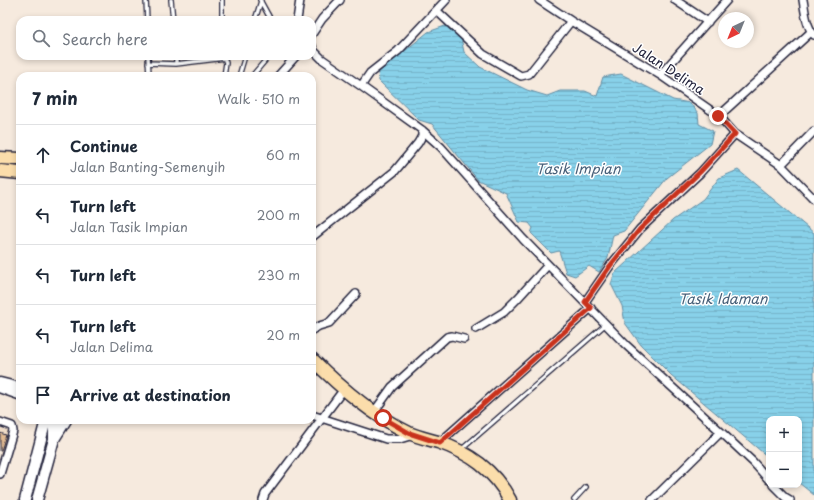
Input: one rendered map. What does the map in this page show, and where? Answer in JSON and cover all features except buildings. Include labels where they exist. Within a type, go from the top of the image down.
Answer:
[{"type":"main road","points":[[0,158],[16,159]]},
{"type":"main road","points":[[0,172],[16,173]]},
{"type":"main road","points":[[316,363],[344,389],[389,422],[414,435],[459,451],[477,461],[494,477],[510,500]]},
{"type":"main road","points":[[0,383],[16,387]]},
{"type":"main road","points":[[25,500],[44,424]]},
{"type":"main road","points":[[54,424],[54,439]]},
{"type":"main road","points":[[38,500],[54,439],[60,424]]},
{"type":"main road","points":[[54,439],[63,424]]},
{"type":"street","points":[[298,16],[300,0]]},
{"type":"street","points":[[316,28],[322,19],[340,0]]},
{"type":"street","points":[[361,86],[370,73],[398,51],[446,0]]},
{"type":"street","name":"Jalan Delima","points":[[539,0],[660,75],[718,116],[735,134],[781,165],[814,199]]},
{"type":"street","points":[[676,0],[708,22]]},
{"type":"street","points":[[660,75],[727,0]]},
{"type":"street","points":[[718,116],[812,33],[806,20],[803,0]]},
{"type":"street","points":[[437,11],[483,54],[521,76],[529,74],[571,21]]},
{"type":"street","points":[[316,53],[322,59],[422,130],[441,147],[523,239],[626,345],[753,462],[766,477]]},
{"type":"street","points":[[282,72],[292,60]]},
{"type":"street","points":[[316,234],[394,172],[418,143],[422,136],[422,130]]},
{"type":"street","points":[[781,165],[814,131]]},
{"type":"street","points":[[585,302],[610,266],[640,229],[700,172],[735,134]]},
{"type":"street","points":[[476,329],[504,312],[548,265]]},
{"type":"street","points":[[316,328],[329,323],[356,294]]},
{"type":"street","points":[[440,443],[591,308]]},
{"type":"street","points":[[374,412],[392,388],[447,337],[452,336],[464,339]]},
{"type":"street","points":[[263,500],[265,494],[344,389]]},
{"type":"street","points":[[0,390],[16,395]]},
{"type":"street","points":[[316,416],[386,439],[400,439],[414,435]]},
{"type":"street","points":[[0,422],[12,426],[13,431],[0,474]]},
{"type":"street","points":[[652,500],[721,432]]},
{"type":"street","points":[[776,488],[790,500]]},
{"type":"lane","points":[[146,0],[147,16]]},
{"type":"lane","points":[[171,0],[173,16]]},
{"type":"lane","points":[[222,0],[222,16]]},
{"type":"lane","points":[[256,16],[261,0]]},
{"type":"lane","points":[[261,0],[269,16]]},
{"type":"lane","points":[[149,72],[148,63],[176,64],[203,60]]},
{"type":"lane","points":[[225,60],[225,72]]},
{"type":"lane","points":[[240,72],[244,60]]},
{"type":"lane","points":[[255,72],[266,60]]},
{"type":"lane","points":[[459,451],[606,324]]},
{"type":"lane","points":[[574,500],[586,487]]},
{"type":"shaded area","points":[[0,428],[10,431],[0,466]]},
{"type":"water","name":"Tasik Impian","points":[[445,26],[461,38],[464,52],[480,67],[527,90],[547,96],[560,91],[585,91],[597,96],[603,77],[621,74],[673,100],[690,103],[698,113],[699,124],[713,131],[710,144],[667,178],[624,231],[613,235],[608,258],[599,272],[589,266],[575,276],[566,273],[559,251],[551,253],[531,233],[533,228],[529,223],[519,222],[506,193],[478,180],[432,124],[419,120],[379,81],[378,73],[428,32]]},
{"type":"water","name":"Tasik Idaman","points":[[738,170],[814,233],[814,495],[802,485],[802,416],[766,416],[766,455],[671,375],[641,345],[625,323],[622,306],[611,284],[615,273],[673,220],[703,199],[719,178]]},
{"type":"route","points":[[383,418],[409,433],[440,443],[591,308],[585,302],[610,266],[640,229],[700,172],[735,134],[718,116]]}]
